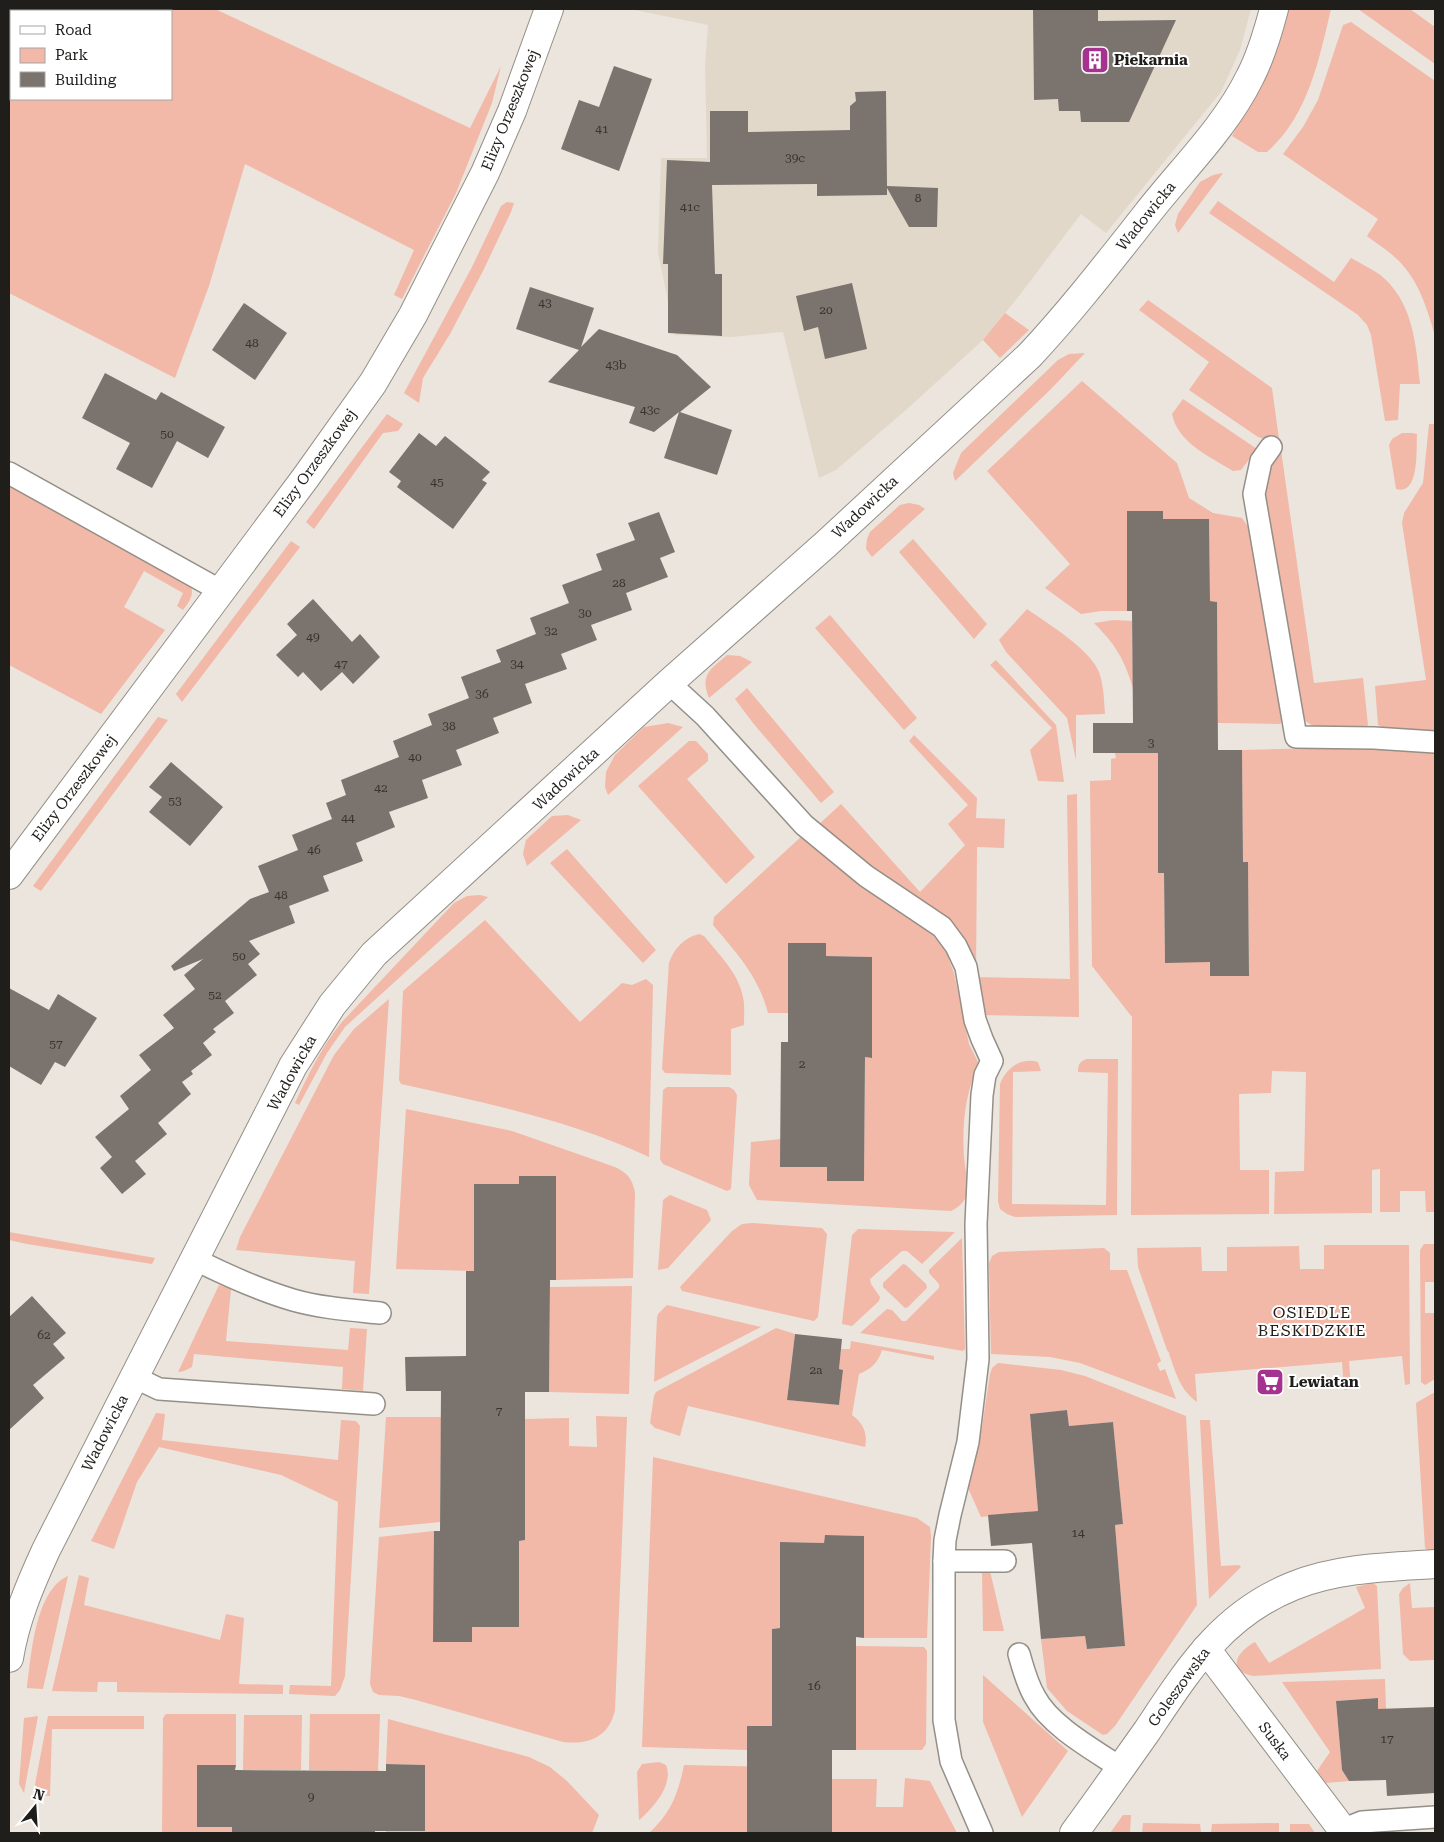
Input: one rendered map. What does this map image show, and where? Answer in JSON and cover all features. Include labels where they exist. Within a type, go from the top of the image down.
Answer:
[{"type":"street","name":"Elizy Orzeszkowej","points":[[9,875],[306,478],[373,383],[413,315],[485,173],[518,95],[549,9]]},
{"type":"street","name":"Wadowicka","points":[[9,1658],[20,1612],[30,1585],[293,1066],[332,1005],[374,954],[669,683],[826,544],[1030,354],[1054,329],[1210,138],[1236,102],[1251,76],[1265,41],[1274,9]]},
{"type":"street","name":"Goleszowska","points":[[1074,1833],[1189,1669],[1228,1626],[1249,1610],[1293,1586],[1347,1571],[1435,1564]]},
{"type":"street","name":"Suska","points":[[1206,1649],[1344,1831]]},
{"type":"lane","points":[[1270,447],[1261,461],[1254,494],[1296,737],[1374,738],[1435,742]]},
{"type":"lane","points":[[9,473],[221,591]]},
{"type":"lane","points":[[669,683],[705,716],[804,825],[866,876],[942,927],[956,946],[966,968],[976,1020],[992,1061],[985,1075],[982,1095],[977,1194],[978,1359],[968,1442],[950,1515],[944,1561],[944,1720],[951,1761],[982,1833]]},
{"type":"lane","points":[[194,1260],[258,1288],[294,1300],[333,1308],[380,1313]]},
{"type":"lane","points":[[134,1377],[160,1389],[374,1404]]},
{"type":"lane","points":[[944,1561],[1005,1561]]},
{"type":"lane","points":[[1018,1654],[1028,1684],[1036,1699],[1049,1715],[1066,1730],[1121,1768]]},
{"type":"lane","points":[[1344,1831],[1362,1822],[1435,1818]]},
{"type":"shaded area","points":[[630,9],[1251,9],[1240,50],[1221,92],[1106,233],[1081,214],[983,340],[836,470],[819,478],[783,332],[731,337],[675,335],[658,253],[661,158],[707,158],[705,66],[708,25]]},
{"type":"green space","points":[[9,9],[30,10],[10,10],[10,100],[172,100],[172,10],[34,9],[215,9],[470,128],[501,66],[492,103],[456,193],[402,299],[394,295],[414,250],[245,164],[209,286],[175,378],[9,293]]},
{"type":"green space","points":[[1286,9],[1331,9],[1322,48],[1310,86],[1293,122],[1267,152],[1258,152],[1232,136],[1248,107]]},
{"type":"green space","points":[[1358,9],[1410,9],[1435,27],[1435,64]]},
{"type":"green space","points":[[1351,22],[1435,81],[1435,336],[1425,305],[1412,277],[1394,257],[1367,236],[1378,219],[1283,154],[1303,127],[1318,100],[1343,25]]},
{"type":"green space","points":[[1223,173],[1178,233],[1175,225],[1178,214],[1200,182],[1213,175]]},
{"type":"green space","points":[[1218,201],[1334,282],[1351,258],[1379,274],[1390,285],[1406,310],[1411,324],[1420,384],[1400,384],[1398,420],[1385,421],[1371,335],[1367,325],[1358,315],[1209,213]]},
{"type":"green space","points":[[507,202],[514,203],[511,212],[450,334],[423,378],[419,403],[404,393],[472,267],[501,206]]},
{"type":"green space","points":[[1148,300],[1272,388],[1279,439],[1268,440],[1258,437],[1189,390],[1209,362],[1139,310]]},
{"type":"green space","points":[[1005,313],[1029,330],[1000,358],[983,340]]},
{"type":"green space","points":[[1085,353],[1051,389],[955,481],[953,473],[961,453],[1058,360],[1069,354]]},
{"type":"green space","points":[[1082,381],[1177,463],[1189,498],[1213,513],[1242,518],[1253,534],[1283,720],[1280,724],[1218,723],[1217,602],[1210,601],[1209,519],[1163,519],[1163,511],[1127,511],[1127,611],[1101,611],[1081,614],[1045,588],[1070,564],[987,471]]},
{"type":"green space","points":[[1183,399],[1257,449],[1241,470],[1233,471],[1214,460],[1196,448],[1181,433],[1175,424],[1172,414]]},
{"type":"green space","points":[[387,414],[403,424],[398,431],[383,433],[314,529],[306,522]]},
{"type":"green space","points":[[1429,424],[1435,424],[1435,732],[1385,728],[1378,725],[1375,686],[1426,680],[1402,523],[1404,513],[1423,483]]},
{"type":"green space","points":[[1402,433],[1417,434],[1415,470],[1409,485],[1404,489],[1396,489],[1389,445],[1392,439]]},
{"type":"green space","points":[[1281,450],[1314,683],[1363,678],[1368,725],[1365,727],[1321,728],[1306,721],[1300,715],[1266,500],[1268,474],[1272,463]]},
{"type":"green space","points":[[9,484],[191,586],[189,602],[183,610],[177,606],[183,593],[144,571],[124,607],[165,630],[101,714],[9,665]]},
{"type":"green space","points":[[909,503],[919,505],[925,509],[872,557],[866,549],[870,532],[900,505]]},
{"type":"green space","points":[[913,539],[987,624],[974,639],[899,552]]},
{"type":"green space","points":[[291,541],[300,547],[182,702],[176,694]]},
{"type":"green space","points":[[1027,609],[1077,645],[1094,663],[1101,677],[1105,714],[1076,715],[1076,760],[1067,718],[1006,652],[999,640]]},
{"type":"green space","points":[[830,615],[917,718],[904,730],[815,628]]},
{"type":"green space","points":[[1114,620],[1132,621],[1133,688],[1118,653],[1108,638],[1094,623]]},
{"type":"green space","points":[[727,655],[740,656],[752,662],[709,698],[706,690],[708,673]]},
{"type":"green space","points":[[996,660],[1056,725],[1064,782],[1038,781],[1030,750],[1052,728],[990,665]]},
{"type":"green space","points":[[747,688],[834,792],[821,803],[735,699]]},
{"type":"green space","points":[[158,717],[168,720],[41,891],[33,886]]},
{"type":"green space","points":[[668,723],[683,727],[608,795],[605,787],[606,772],[615,755],[644,727]]},
{"type":"green space","points":[[914,735],[977,798],[976,818],[1005,819],[1004,848],[977,847],[976,977],[1070,979],[1067,795],[1077,794],[1079,1017],[980,1015],[973,967],[876,876],[816,827],[841,804],[920,892],[965,845],[948,824],[968,805],[909,741]]},
{"type":"green space","points":[[689,741],[696,741],[708,754],[708,761],[687,779],[755,857],[726,884],[638,786]]},
{"type":"green space","points":[[1359,747],[1435,752],[1435,1212],[1426,1212],[1425,1191],[1400,1191],[1400,1212],[1380,1212],[1380,1169],[1372,1170],[1372,1213],[1274,1214],[1275,1172],[1304,1171],[1306,1072],[1272,1071],[1271,1093],[1239,1094],[1240,1170],[1269,1170],[1269,1214],[1131,1215],[1132,1017],[1092,966],[1090,781],[1111,780],[1111,759],[1116,758],[1115,753],[1158,753],[1158,873],[1164,873],[1165,962],[1210,962],[1211,976],[1249,976],[1248,863],[1243,862],[1242,750]]},
{"type":"green space","points":[[568,815],[581,820],[527,866],[523,854],[526,840],[552,816]]},
{"type":"green space","points":[[803,835],[925,927],[938,940],[947,954],[954,973],[969,1044],[979,1064],[970,1088],[965,1114],[963,1140],[968,1192],[961,1204],[951,1211],[757,1200],[749,1185],[751,1142],[781,1139],[827,1167],[827,1181],[864,1181],[865,1057],[871,1058],[872,957],[826,956],[826,943],[788,943],[788,1013],[768,1013],[764,999],[753,976],[713,925],[714,917]]},
{"type":"green space","points":[[567,849],[656,950],[643,963],[550,863]]},
{"type":"green space","points":[[480,895],[488,897],[345,1027],[327,1053],[299,1105],[295,1103],[321,1052],[341,1023],[454,903],[467,896]]},
{"type":"green space","points":[[485,920],[580,1022],[622,983],[632,985],[646,979],[653,985],[649,1157],[619,1144],[558,1123],[496,1106],[401,1084],[399,1080],[403,991]]},
{"type":"green space","points":[[699,934],[704,936],[727,964],[741,988],[744,1025],[731,1029],[731,1075],[665,1073],[662,1069],[669,963],[680,944]]},
{"type":"green space","points":[[389,999],[369,1294],[353,1293],[355,1261],[236,1250],[240,1237],[334,1055],[354,1029]]},
{"type":"green space","points":[[1087,1059],[1118,1059],[1117,1215],[1015,1217],[1007,1214],[1000,1209],[998,1201],[1000,1084],[1010,1069],[1026,1061],[1038,1062],[1041,1071],[1013,1072],[1012,1204],[1106,1205],[1108,1073],[1078,1072],[1080,1063]]},
{"type":"green space","points":[[667,1087],[729,1087],[734,1090],[737,1095],[731,1189],[727,1191],[663,1164],[660,1159],[663,1090]]},
{"type":"green space","points":[[406,1109],[512,1131],[623,1171],[631,1180],[635,1192],[633,1278],[556,1280],[556,1176],[519,1176],[519,1184],[474,1184],[474,1271],[396,1269]]},
{"type":"green space","points":[[670,1195],[707,1210],[711,1220],[668,1268],[658,1270],[663,1200]]},
{"type":"green space","points":[[742,1224],[822,1228],[827,1234],[818,1317],[814,1321],[682,1291],[680,1287],[732,1231]]},
{"type":"green space","points":[[858,1229],[955,1232],[922,1264],[907,1251],[902,1251],[870,1279],[871,1284],[880,1297],[879,1301],[852,1326],[842,1324],[852,1235]]},
{"type":"green space","points":[[9,1232],[155,1258],[152,1264],[27,1244],[9,1240]]},
{"type":"green space","points":[[962,1238],[965,1349],[963,1351],[860,1333],[887,1309],[892,1310],[902,1321],[906,1321],[939,1288],[939,1284],[929,1273],[929,1270]]},
{"type":"green space","points":[[1424,1244],[1435,1244],[1435,1282],[1425,1282],[1425,1313],[1435,1313],[1435,1379],[1425,1385],[1421,1382],[1420,1250]]},
{"type":"green space","points":[[1324,1245],[1409,1245],[1410,1384],[1405,1385],[1402,1356],[1349,1361],[1351,1389],[1344,1390],[1342,1362],[1195,1374],[1197,1402],[1191,1397],[1179,1381],[1167,1350],[1138,1267],[1137,1248],[1201,1247],[1202,1271],[1227,1271],[1227,1247],[1299,1246],[1300,1269],[1324,1269]]},
{"type":"green space","points":[[1104,1248],[1110,1253],[1110,1270],[1127,1270],[1161,1361],[1157,1364],[1160,1371],[1165,1369],[1176,1399],[1080,1363],[1050,1357],[991,1354],[989,1263],[992,1256],[999,1252]]},
{"type":"green space","points":[[903,1264],[926,1284],[927,1288],[905,1308],[883,1287],[883,1283]]},
{"type":"green space","points":[[219,1285],[231,1289],[226,1341],[348,1350],[350,1328],[367,1329],[363,1391],[342,1389],[343,1367],[194,1354],[192,1367],[178,1372]]},
{"type":"green space","points":[[632,1286],[629,1394],[549,1392],[550,1287]]},
{"type":"green space","points":[[667,1305],[761,1327],[654,1382],[657,1318],[658,1314]]},
{"type":"green space","points":[[776,1328],[795,1334],[787,1400],[839,1405],[843,1370],[839,1369],[841,1349],[850,1349],[851,1341],[934,1356],[934,1360],[882,1350],[873,1365],[859,1374],[852,1415],[864,1429],[866,1437],[865,1447],[688,1406],[680,1436],[655,1428],[650,1423],[656,1392]]},
{"type":"green space","points":[[998,1363],[1061,1370],[1085,1376],[1186,1416],[1197,1605],[1115,1726],[1107,1734],[1103,1735],[1067,1711],[1047,1688],[1041,1639],[1085,1636],[1087,1649],[1125,1646],[1115,1525],[1123,1524],[1113,1422],[1069,1426],[1067,1410],[1030,1414],[1038,1511],[981,1517],[968,1488],[982,1427],[990,1374],[992,1368]]},
{"type":"green space","points":[[1435,1392],[1435,1555],[1433,1555],[1425,1548],[1416,1403]]},
{"type":"green space","points":[[156,1413],[165,1414],[162,1440],[338,1460],[341,1420],[356,1421],[360,1426],[345,1676],[340,1690],[335,1696],[289,1694],[290,1685],[331,1686],[338,1502],[281,1475],[159,1447],[137,1482],[114,1549],[91,1541]]},
{"type":"green space","points":[[596,1416],[627,1417],[615,1710],[608,1727],[603,1733],[589,1740],[572,1743],[563,1742],[416,1700],[399,1696],[379,1695],[373,1692],[370,1684],[379,1537],[434,1531],[434,1642],[472,1642],[472,1627],[519,1627],[519,1541],[525,1540],[525,1419],[569,1418],[569,1446],[597,1447]]},
{"type":"green space","points":[[386,1417],[441,1417],[440,1522],[379,1528]]},
{"type":"green space","points":[[1200,1420],[1210,1420],[1221,1566],[1239,1565],[1241,1567],[1209,1599]]},
{"type":"green space","points":[[653,1457],[917,1518],[930,1527],[931,1536],[927,1638],[864,1638],[864,1536],[825,1535],[824,1543],[780,1542],[780,1628],[772,1629],[772,1726],[748,1726],[748,1750],[642,1747]]},
{"type":"green space","points":[[990,1571],[1004,1631],[983,1631],[982,1572]]},
{"type":"green space","points":[[79,1575],[89,1578],[84,1605],[220,1640],[226,1614],[244,1618],[239,1684],[283,1685],[283,1694],[117,1692],[117,1682],[98,1682],[97,1692],[52,1691]]},
{"type":"green space","points":[[68,1576],[43,1689],[27,1688],[33,1643],[42,1609],[48,1595],[57,1584]]},
{"type":"green space","points":[[1373,1583],[1377,1586],[1381,1669],[1253,1676],[1239,1669],[1237,1660],[1244,1650],[1255,1642],[1269,1663],[1365,1608],[1356,1587]]},
{"type":"green space","points":[[1410,1583],[1412,1608],[1435,1607],[1435,1660],[1410,1661],[1403,1654],[1399,1594]]},
{"type":"green space","points":[[856,1646],[924,1647],[927,1651],[926,1744],[922,1750],[856,1750]]},
{"type":"green space","points":[[983,1675],[1068,1751],[1022,1817],[983,1722]]},
{"type":"green space","points":[[1385,1679],[1386,1709],[1378,1709],[1377,1698],[1336,1701],[1342,1770],[1349,1781],[1326,1783],[1317,1771],[1330,1752],[1282,1682]]},
{"type":"green space","points":[[166,1714],[236,1714],[236,1765],[197,1765],[197,1826],[232,1827],[232,1833],[162,1833],[163,1718]]},
{"type":"green space","points":[[310,1714],[380,1714],[378,1771],[309,1770]]},
{"type":"green space","points":[[244,1715],[302,1715],[301,1770],[243,1770]]},
{"type":"green space","points":[[38,1716],[24,1793],[19,1784],[24,1718]]},
{"type":"green space","points":[[48,1716],[144,1716],[144,1729],[52,1729],[50,1796],[33,1795]]},
{"type":"green space","points":[[388,1719],[529,1757],[550,1767],[567,1781],[599,1815],[592,1833],[386,1833],[386,1831],[425,1831],[425,1765],[386,1764]]},
{"type":"green space","points":[[659,1762],[666,1765],[668,1773],[665,1788],[656,1803],[639,1820],[637,1772],[642,1764]]},
{"type":"green space","points":[[684,1765],[781,1767],[747,1777],[747,1833],[649,1833],[657,1826],[668,1810],[679,1785]]},
{"type":"green space","points":[[905,1778],[930,1781],[957,1833],[832,1833],[832,1779],[877,1779],[876,1807],[903,1807]]},
{"type":"green space","points":[[1123,1815],[1131,1815],[1130,1833],[1110,1833]]},
{"type":"green space","points":[[1143,1823],[1200,1824],[1201,1833],[1142,1833]]},
{"type":"green space","points":[[1279,1823],[1279,1833],[1211,1833],[1212,1824]]},
{"type":"green space","points":[[1290,1824],[1309,1824],[1315,1833],[1290,1833]]},
{"type":"building","name":"Piekarnia","points":[[1033,9],[1098,9],[1098,21],[1176,20],[1129,122],[1081,122],[1080,111],[1059,111],[1058,99],[1034,100]]},
{"type":"building","points":[[614,66],[652,79],[619,171],[561,149],[579,100],[599,107]]},
{"type":"building","points":[[886,91],[887,186],[938,188],[937,227],[909,227],[887,188],[887,195],[817,196],[817,184],[712,185],[715,274],[722,274],[722,336],[668,333],[668,264],[663,264],[667,160],[710,162],[710,111],[748,111],[748,132],[850,130],[850,106],[856,101],[855,92]]},
{"type":"building","points":[[852,283],[867,349],[825,359],[818,327],[804,331],[796,296]]},
{"type":"building","points":[[530,287],[594,308],[581,347],[599,329],[677,355],[711,387],[680,412],[732,430],[717,475],[664,458],[679,412],[654,432],[629,423],[635,407],[548,382],[579,350],[516,329]]},
{"type":"building","points":[[244,303],[287,333],[255,380],[212,350]]},
{"type":"building","points":[[105,373],[156,400],[161,392],[225,427],[208,458],[177,441],[152,488],[116,469],[130,443],[82,418]]},
{"type":"building","points":[[419,433],[436,446],[445,436],[490,472],[482,480],[487,483],[453,529],[397,487],[401,481],[389,472]]},
{"type":"building","points":[[1127,511],[1163,511],[1163,519],[1209,519],[1210,601],[1217,602],[1218,750],[1242,750],[1243,862],[1248,862],[1249,976],[1210,976],[1210,962],[1165,963],[1164,873],[1158,873],[1158,753],[1093,753],[1093,723],[1133,723],[1132,611],[1127,611]]},
{"type":"building","points":[[659,512],[675,552],[660,558],[668,577],[626,593],[632,610],[591,625],[597,640],[561,654],[567,669],[525,684],[532,703],[493,718],[499,733],[456,750],[462,765],[422,780],[428,798],[389,812],[395,827],[356,843],[363,861],[323,876],[329,891],[289,906],[295,923],[249,941],[260,954],[248,964],[257,975],[225,1001],[234,1013],[213,1029],[216,1032],[203,1043],[212,1055],[191,1071],[193,1074],[182,1082],[191,1094],[158,1123],[167,1134],[135,1161],[146,1174],[122,1194],[100,1168],[112,1157],[95,1137],[129,1109],[120,1096],[151,1070],[139,1055],[174,1028],[163,1015],[195,989],[184,975],[203,959],[174,971],[171,966],[250,899],[269,892],[258,866],[298,850],[292,835],[332,819],[326,803],[346,795],[341,780],[399,757],[393,741],[432,725],[428,714],[469,698],[461,677],[501,662],[496,650],[536,634],[530,618],[569,603],[562,585],[602,570],[596,554],[635,540],[628,523]]},
{"type":"building","points":[[313,599],[352,642],[360,634],[380,657],[353,684],[342,672],[321,691],[303,672],[298,677],[276,655],[297,635],[287,624]]},
{"type":"building","points":[[171,762],[223,807],[190,846],[149,812],[162,797],[149,787]]},
{"type":"building","points":[[788,943],[826,943],[826,956],[872,957],[872,1058],[865,1057],[864,1181],[827,1181],[827,1167],[780,1167],[781,1042],[788,1042]]},
{"type":"building","points":[[9,988],[49,1010],[58,994],[97,1018],[65,1067],[55,1062],[41,1085],[9,1066]]},
{"type":"building","points":[[519,1176],[556,1176],[556,1280],[550,1280],[549,1392],[525,1392],[525,1540],[519,1541],[519,1627],[472,1627],[472,1642],[433,1642],[434,1531],[440,1531],[441,1391],[406,1391],[405,1357],[466,1356],[466,1271],[474,1271],[474,1184],[519,1184]]},
{"type":"building","points":[[32,1296],[66,1333],[53,1344],[65,1358],[33,1385],[44,1398],[9,1430],[9,1317]]},
{"type":"building","points":[[795,1334],[842,1339],[839,1369],[843,1370],[839,1405],[787,1400]]},
{"type":"building","points":[[1067,1410],[1069,1426],[1113,1422],[1123,1524],[1115,1525],[1125,1646],[1087,1649],[1085,1636],[1041,1639],[1032,1543],[991,1546],[988,1515],[1038,1511],[1030,1414]]},
{"type":"building","points":[[825,1535],[864,1536],[864,1638],[856,1637],[856,1750],[832,1750],[832,1833],[747,1833],[747,1726],[772,1726],[772,1629],[780,1628],[780,1542],[824,1543]]},
{"type":"building","points":[[1378,1698],[1378,1709],[1435,1707],[1435,1793],[1387,1796],[1386,1780],[1349,1781],[1342,1770],[1336,1701]]},
{"type":"building","points":[[386,1764],[425,1765],[425,1831],[232,1833],[232,1827],[197,1827],[197,1765],[236,1765],[235,1770],[386,1771]]},
{"type":"place","name":"Piekarnia","points":[[1095,60]]},
{"type":"place","name":"Lewiatan","points":[[1270,1382]]},
{"type":"district","name":"OSIEDLE BESKIDZKIE","points":[[1312,1321]]}]
